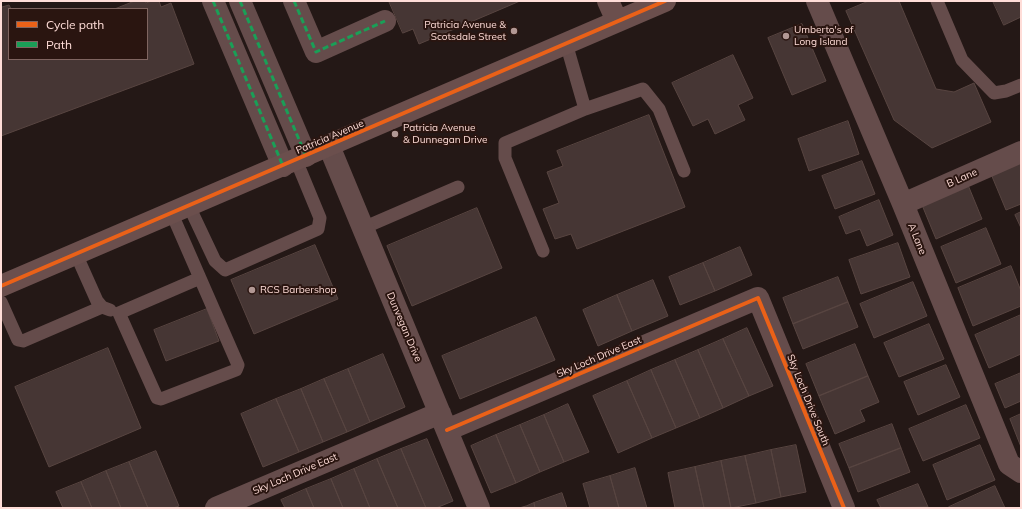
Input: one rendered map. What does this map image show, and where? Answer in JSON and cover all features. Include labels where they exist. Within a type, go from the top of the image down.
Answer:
[{"type":"street","points":[[213,1],[295,161]]},
{"type":"street","points":[[240,1],[295,161]]},
{"type":"street","points":[[294,1],[316,52],[385,21]]},
{"type":"street","points":[[608,1],[617,22]]},
{"type":"street","name":"A Lane","points":[[817,1],[903,204],[1009,464],[1021,472]]},
{"type":"street","name":"Patricia Avenue","points":[[1,286],[617,22],[651,4]]},
{"type":"street","name":"Dunvegan Drive","points":[[329,146],[479,508]]},
{"type":"street","name":"B Lane","points":[[903,204],[1021,152]]},
{"type":"street","name":"Sky Loch Drive East","points":[[216,508],[758,298]]},
{"type":"street","name":"Sky Loch Drive South","points":[[758,298],[843,508]]},
{"type":"lane","points":[[937,1],[962,60],[994,93],[1006,91],[1021,85]]},
{"type":"lane","points":[[566,43],[585,109]]},
{"type":"lane","points":[[543,251],[505,158],[506,143],[585,109],[643,89],[659,109],[684,171]]},
{"type":"lane","points":[[181,210],[215,261],[225,270],[318,228],[320,218],[295,161]]},
{"type":"lane","points":[[363,228],[458,187]]},
{"type":"lane","points":[[119,313],[157,398],[161,399],[236,370],[238,365],[200,278],[181,210]]},
{"type":"lane","points":[[76,254],[94,295],[102,307],[119,313],[200,278]]},
{"type":"lane","points":[[1,302],[18,340],[23,341],[102,307]]},
{"type":"building","points":[[135,1],[145,1],[146,3],[159,1],[161,7],[171,3],[194,64],[1,136],[1,5],[2,7],[9,5],[10,8],[8,8],[8,60],[148,60],[148,8],[118,8]]},
{"type":"building","points":[[389,1],[520,1],[419,44],[413,29],[403,33]]},
{"type":"building","points":[[869,1],[899,1],[936,89],[954,92],[974,83],[991,122],[932,148],[894,120],[846,11]]},
{"type":"building","points":[[993,1],[1021,1],[1021,17],[1004,25]]},
{"type":"building","points":[[802,24],[826,81],[792,95],[768,38]]},
{"type":"building","points":[[733,55],[753,98],[738,105],[745,120],[715,134],[708,119],[693,126],[672,83]]},
{"type":"building","points":[[649,115],[685,207],[577,249],[571,234],[555,239],[543,209],[559,203],[547,172],[563,166],[557,151]]},
{"type":"building","points":[[848,121],[859,154],[809,171],[798,139]]},
{"type":"building","points":[[862,161],[875,194],[835,209],[822,176]]},
{"type":"building","points":[[1021,161],[1021,204],[1006,210],[991,174]]},
{"type":"building","points":[[968,185],[982,219],[936,239],[922,205]]},
{"type":"building","points":[[879,200],[893,235],[867,246],[860,229],[846,234],[839,217]]},
{"type":"building","points":[[477,208],[502,268],[412,306],[387,246]]},
{"type":"building","points":[[1021,212],[1021,228],[1015,215]]},
{"type":"building","points":[[986,228],[1001,264],[956,283],[941,247]]},
{"type":"building","points":[[898,243],[910,277],[861,294],[849,260]]},
{"type":"building","points":[[315,245],[338,299],[254,334],[231,280]]},
{"type":"building","points":[[740,247],[752,275],[715,291],[703,263]]},
{"type":"building","points":[[703,263],[715,291],[680,305],[669,277]]},
{"type":"building","points":[[1011,266],[1021,291],[1021,306],[973,326],[958,288]]},
{"type":"building","points":[[838,277],[848,302],[793,324],[783,298]]},
{"type":"building","points":[[653,280],[668,316],[632,331],[617,295]]},
{"type":"building","points":[[913,282],[927,316],[874,338],[860,304]]},
{"type":"building","points":[[617,295],[632,331],[598,346],[583,310]]},
{"type":"building","points":[[848,302],[858,327],[803,349],[793,324]]},
{"type":"building","points":[[207,309],[219,341],[166,361],[154,330]]},
{"type":"building","points":[[1021,315],[1021,354],[989,368],[975,335]]},
{"type":"building","points":[[536,317],[555,360],[460,399],[442,356]]},
{"type":"building","points":[[929,324],[944,359],[899,377],[884,343]]},
{"type":"building","points":[[747,328],[773,386],[749,396],[723,339]]},
{"type":"building","points":[[723,339],[749,396],[723,408],[698,350]]},
{"type":"building","points":[[855,344],[868,376],[819,396],[806,364]]},
{"type":"building","points":[[108,348],[141,428],[49,467],[15,387]]},
{"type":"building","points":[[698,350],[723,408],[700,418],[675,360]]},
{"type":"building","points":[[383,354],[405,407],[370,422],[348,369]]},
{"type":"building","points":[[675,360],[700,418],[676,428],[651,370]]},
{"type":"building","points":[[946,365],[960,397],[918,415],[904,382]]},
{"type":"building","points":[[348,369],[370,422],[347,432],[324,379]]},
{"type":"building","points":[[651,370],[676,428],[652,438],[627,381]]},
{"type":"building","points":[[1021,373],[1021,401],[1005,408],[995,384]]},
{"type":"building","points":[[868,376],[879,402],[860,410],[865,421],[835,434],[819,396]]},
{"type":"building","points":[[324,379],[347,432],[323,442],[301,389]]},
{"type":"building","points":[[627,381],[652,438],[618,453],[593,396]]},
{"type":"building","points":[[301,389],[323,442],[299,452],[276,399]]},
{"type":"building","points":[[276,399],[299,452],[263,467],[241,414]]},
{"type":"building","points":[[568,404],[589,452],[564,462],[544,415]]},
{"type":"building","points":[[966,405],[980,438],[923,461],[909,429]]},
{"type":"building","points":[[1021,414],[1021,447],[1010,419]]},
{"type":"building","points":[[544,415],[564,462],[540,472],[520,425]]},
{"type":"building","points":[[892,424],[901,448],[849,468],[839,444]]},
{"type":"building","points":[[520,425],[540,472],[516,483],[496,435]]},
{"type":"building","points":[[496,435],[516,483],[491,493],[471,446]]},
{"type":"building","points":[[427,439],[453,501],[436,508],[426,508],[401,449]]},
{"type":"building","points":[[796,445],[806,492],[781,497],[771,450]]},
{"type":"building","points":[[980,445],[995,480],[947,500],[933,465]]},
{"type":"building","points":[[901,448],[910,472],[858,492],[849,468]]},
{"type":"building","points":[[401,449],[426,508],[398,508],[377,459]]},
{"type":"building","points":[[771,450],[781,497],[756,503],[745,456]]},
{"type":"building","points":[[156,451],[179,506],[173,508],[148,508],[129,462]]},
{"type":"building","points":[[745,456],[756,503],[731,508],[721,461]]},
{"type":"building","points":[[377,459],[398,508],[370,508],[354,469]]},
{"type":"building","points":[[721,461],[731,508],[704,508],[695,467]]},
{"type":"building","points":[[129,462],[148,508],[121,508],[106,471]]},
{"type":"building","points":[[695,467],[704,508],[675,508],[668,473]]},
{"type":"building","points":[[635,468],[647,508],[619,508],[610,476]]},
{"type":"building","points":[[354,469],[370,508],[343,508],[331,479]]},
{"type":"building","points":[[106,471],[121,508],[92,508],[81,482]]},
{"type":"building","points":[[610,476],[619,508],[590,508],[583,484]]},
{"type":"building","points":[[331,479],[343,508],[314,508],[306,489]]},
{"type":"building","points":[[81,482],[92,508],[63,508],[56,492]]},
{"type":"building","points":[[918,484],[928,507],[881,508],[877,500]]},
{"type":"building","points":[[995,486],[1005,508],[949,507]]},
{"type":"building","points":[[306,489],[314,508],[285,508],[281,500]]},
{"type":"building","points":[[562,493],[567,508],[535,508],[534,503]]},
{"type":"building","points":[[534,503],[535,508],[519,508],[526,506]]},
{"type":"marked path","points":[[213,1],[283,166]]},
{"type":"marked path","points":[[240,1],[306,156]]},
{"type":"marked path","points":[[294,1],[316,52],[385,21]]},
{"type":"cycle path","points":[[1,286],[665,1]]},
{"type":"cycle path","points":[[447,430],[758,298],[844,508]]},
{"type":"place","name":"Patricia Avenue & Scotsdale Street","points":[[514,31]]},
{"type":"place","name":"Umberto's of Long Island","points":[[786,36]]},
{"type":"place","name":"Patricia Avenue & Dunnegan Drive","points":[[395,134]]},
{"type":"place","name":"RCS Barbershop","points":[[252,290]]}]
